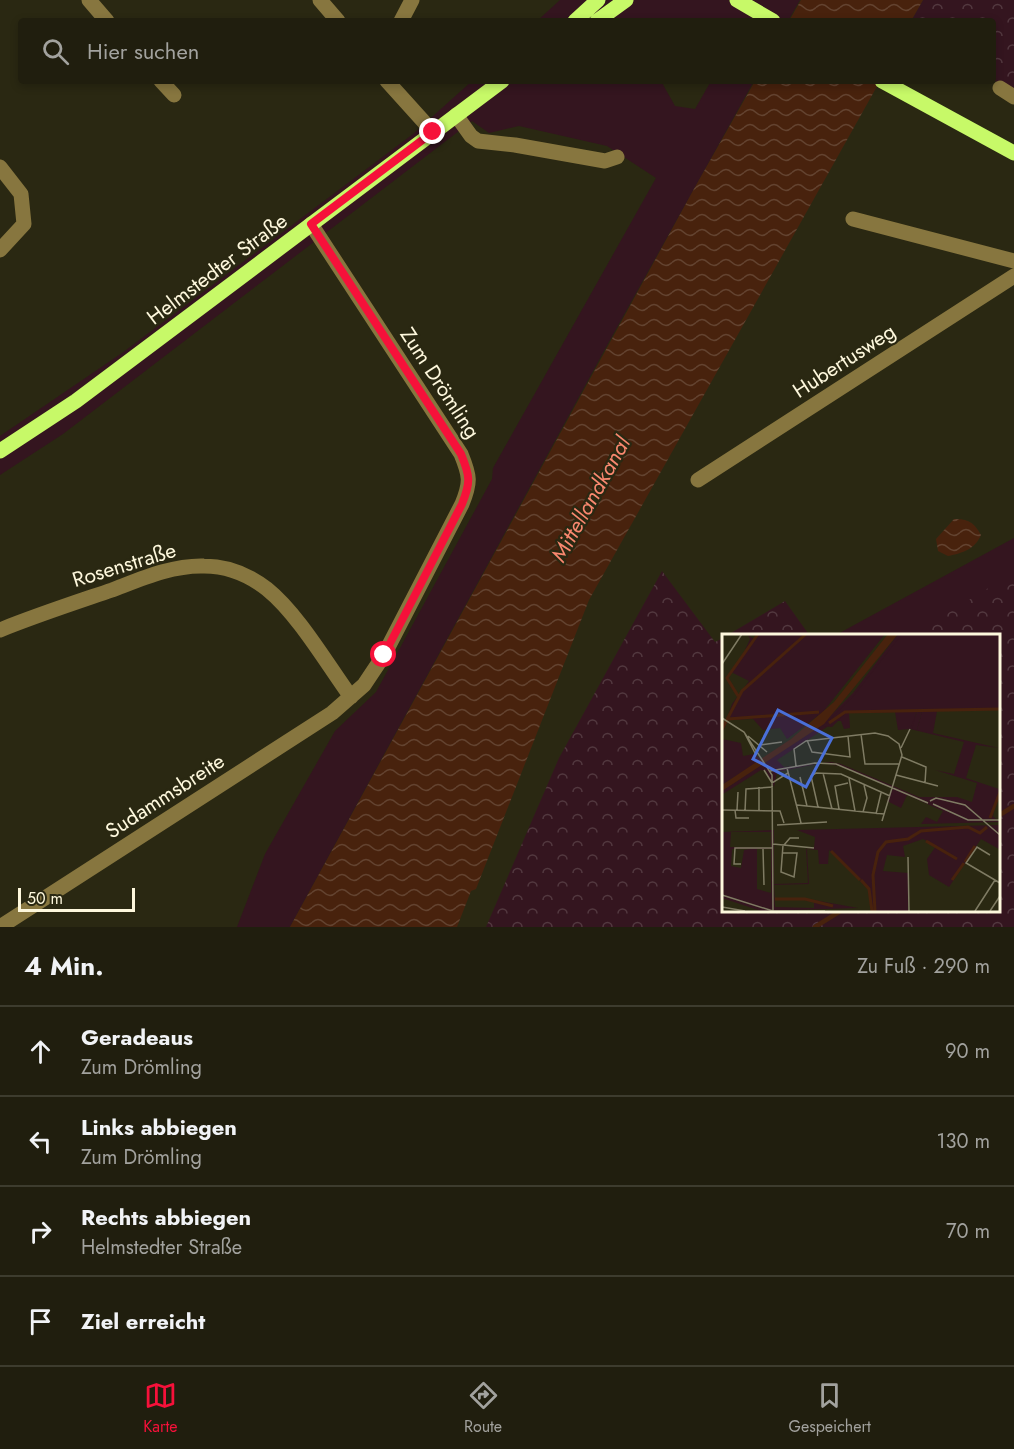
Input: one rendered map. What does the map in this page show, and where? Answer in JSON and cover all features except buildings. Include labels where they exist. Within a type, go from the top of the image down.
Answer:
[{"type":"main road","points":[[578,18],[597,0]]},
{"type":"main road","points":[[601,18],[626,0]]},
{"type":"main road","points":[[737,0],[767,18]]},
{"type":"main road","name":"Helmstedter Straße","points":[[0,451],[76,401],[498,84]]},
{"type":"main road","points":[[888,84],[1014,153]]},
{"type":"street","points":[[89,0],[105,18]]},
{"type":"street","points":[[320,0],[335,18]]},
{"type":"street","points":[[403,18],[412,0]]},
{"type":"street","points":[[164,84],[174,95]]},
{"type":"street","points":[[390,84],[433,132]]},
{"type":"street","points":[[1000,88],[1014,97]]},
{"type":"street","points":[[456,115],[471,136],[478,141],[515,145],[605,161],[617,157]]},
{"type":"street","points":[[0,167],[21,194],[24,224],[0,250]]},
{"type":"street","points":[[853,219],[1014,261]]},
{"type":"street","name":"Zum Drömling","points":[[311,224],[461,454],[470,476],[469,488],[462,504],[384,655],[364,685],[351,697]]},
{"type":"street","name":"Hubertusweg","points":[[698,480],[1014,276]]},
{"type":"street","name":"Rosenstraße","points":[[0,630],[30,617],[160,573],[183,567],[219,567],[248,577],[266,588],[284,604],[351,697]]},
{"type":"street","name":"Sudammsbreite","points":[[0,927],[296,737],[351,697]]},
{"type":"green space","points":[[560,0],[800,0],[790,18],[540,18]]},
{"type":"green space","points":[[923,0],[1014,0],[1014,91],[996,82],[996,18],[913,18]]},
{"type":"green space","points":[[469,84],[663,84],[675,106],[695,109],[709,84],[752,84],[290,927],[237,927],[265,854],[335,731],[376,692],[492,479],[493,468],[656,178],[607,146],[519,126],[489,133],[472,121],[63,434],[0,475],[0,436],[122,353],[413,134]]},
{"type":"green space","points":[[1014,538],[1014,777],[999,634],[838,634]]},
{"type":"green space","points":[[662,571],[715,642],[722,638],[722,912],[999,912],[999,634],[914,634],[1014,572],[1014,927],[486,927],[559,758]]},
{"type":"green space","points":[[785,601],[809,634],[729,634]]},
{"type":"water","points":[[801,0],[923,0],[913,18],[791,18]]},
{"type":"water","name":"Mittellandkanal","points":[[753,84],[878,84],[589,600],[476,889],[471,891],[457,927],[290,927]]},
{"type":"water","points":[[954,519],[970,522],[981,535],[968,550],[948,556],[938,551],[936,539]]},
{"type":"waterway","points":[[999,815],[1014,806]]},
{"type":"waterway","points":[[815,927],[839,912]]},
{"type":"route","points":[[384,655],[462,504],[469,488],[470,476],[461,454],[311,224],[433,132]]}]
